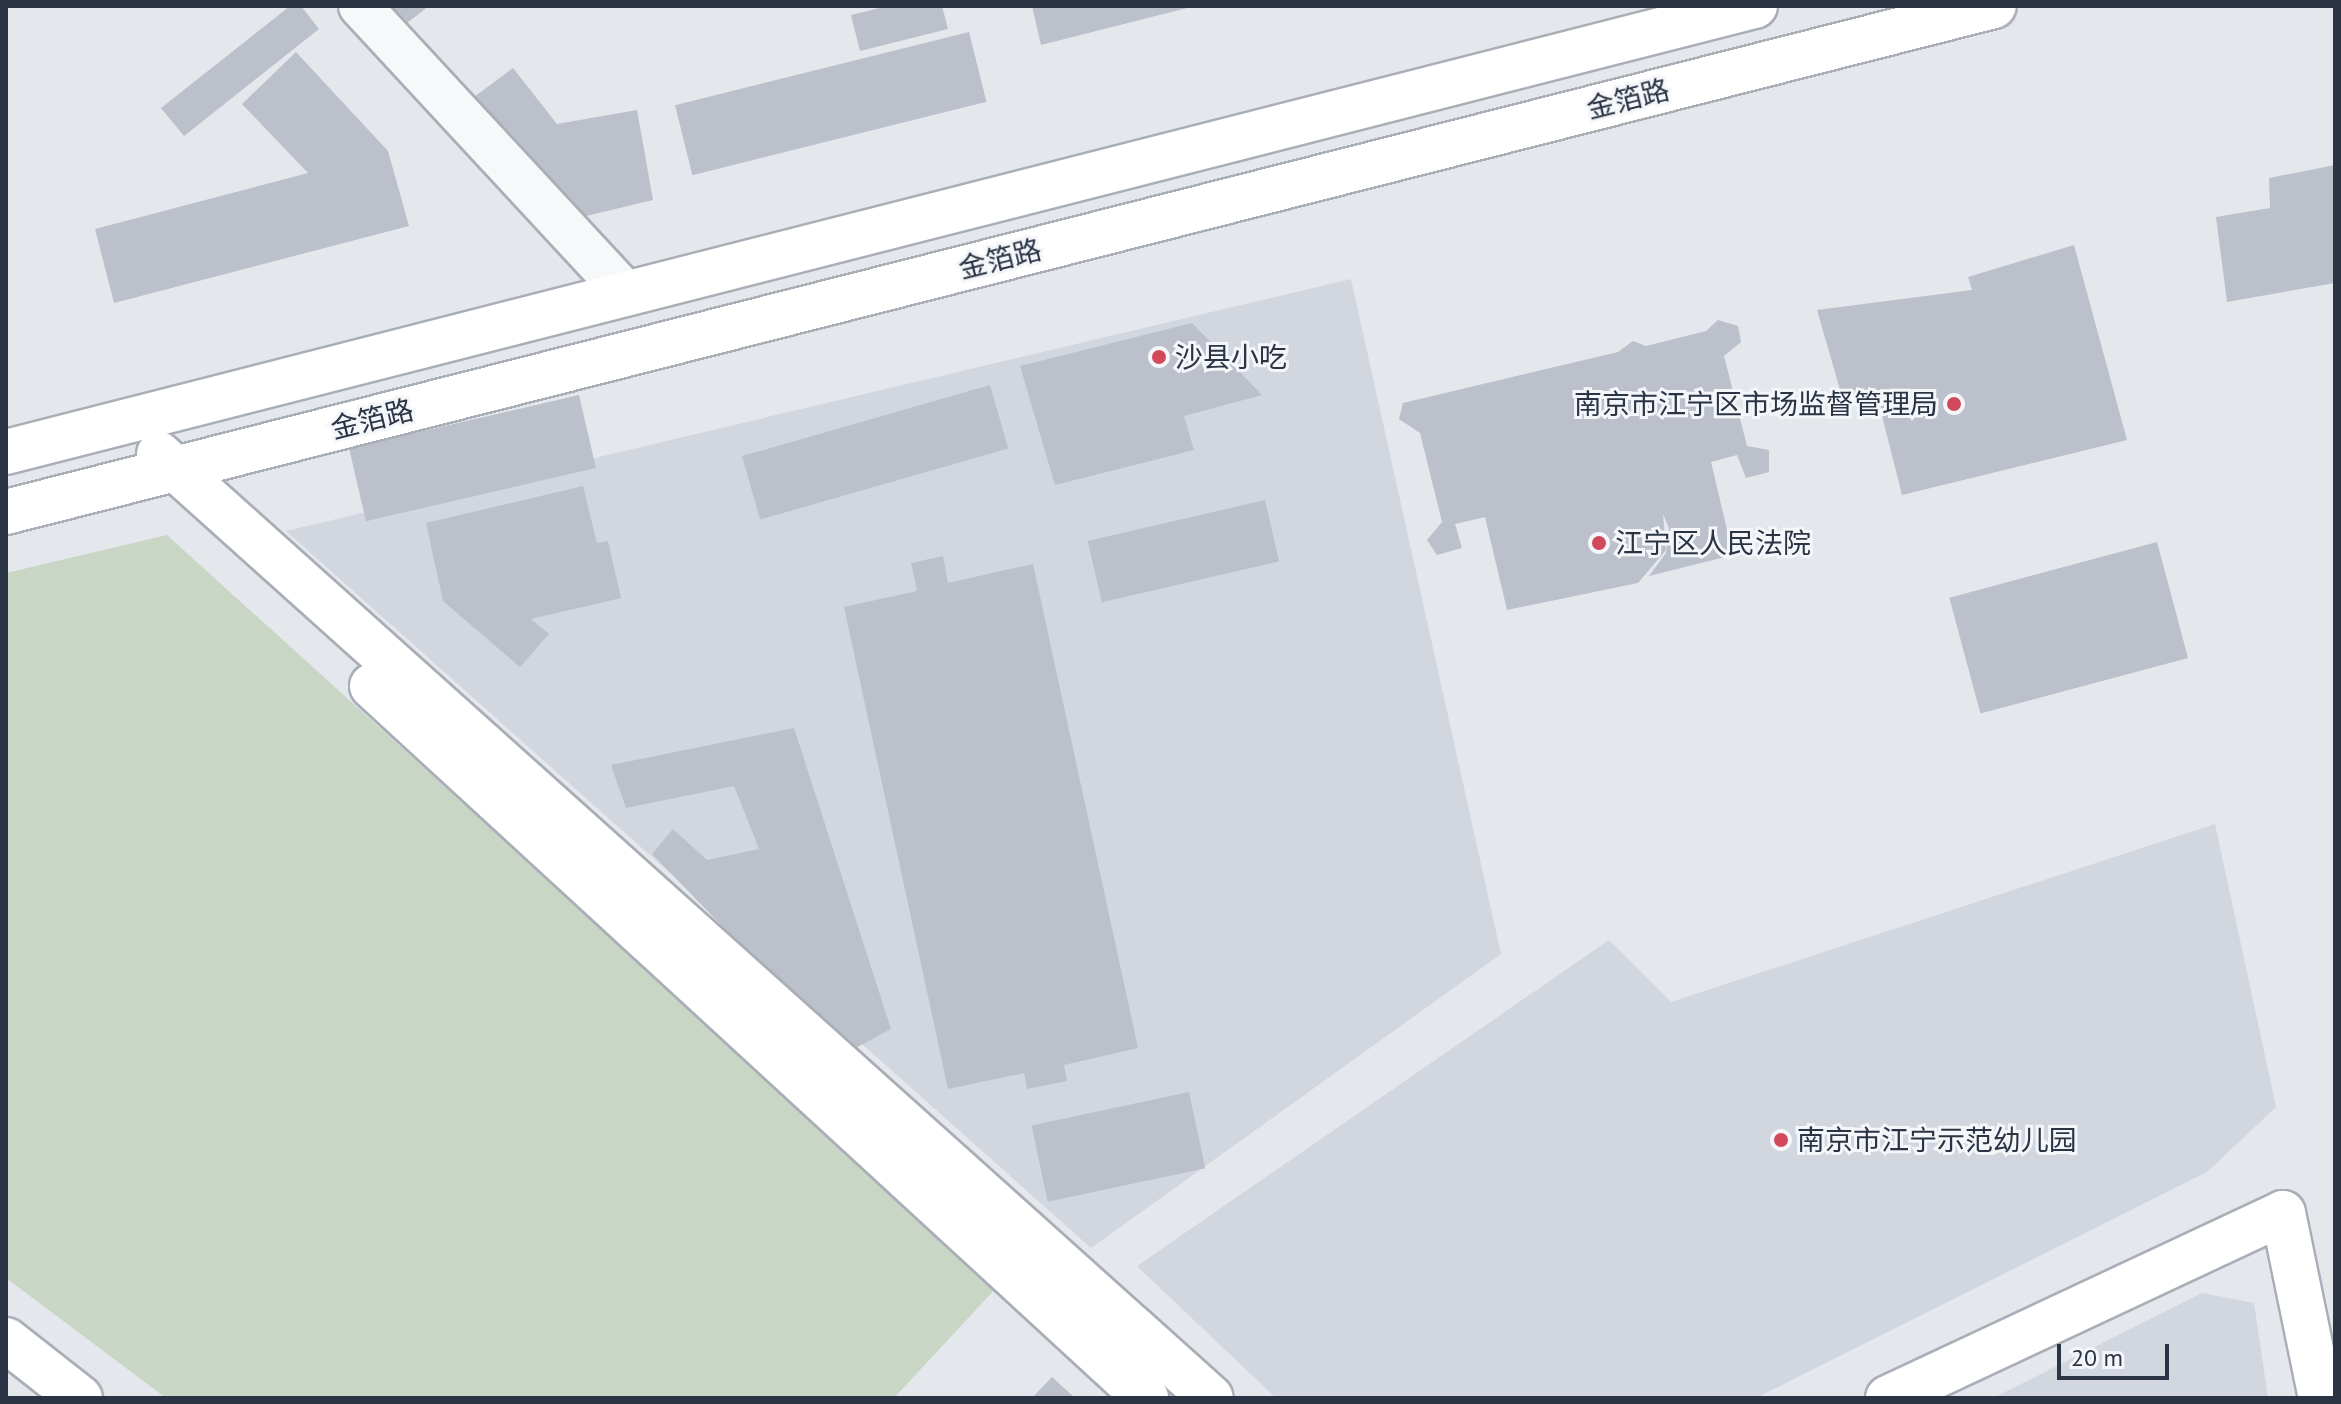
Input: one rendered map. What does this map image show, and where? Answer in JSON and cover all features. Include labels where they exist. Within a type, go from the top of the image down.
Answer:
[{"type":"main road","name":"金箔路","points":[[6,452],[1755,6]]},
{"type":"main road","name":"金箔路","points":[[6,512],[1994,6]]},
{"type":"main road","points":[[108,426],[1211,1398]]},
{"type":"main road","points":[[160,473],[1146,1398]]},
{"type":"main road","points":[[1888,1398],[2283,1213],[2321,1398]]},
{"type":"main road","points":[[6,1340],[80,1398]]},
{"type":"street","points":[[360,6],[627,294]]},
{"type":"shaded area","points":[[1351,279],[1501,954],[1091,1248],[286,531]]},
{"type":"shaded area","name":"南京市江宁示范幼儿园","points":[[2215,824],[2276,1107],[2207,1172],[1756,1398],[1276,1398],[1137,1266],[1609,940],[1671,1002]]},
{"type":"shaded area","points":[[2202,1293],[2254,1303],[2268,1398],[1993,1398]]},
{"type":"green space","points":[[167,535],[997,1287],[894,1398],[166,1398],[6,1278],[6,573]]},
{"type":"building","points":[[290,6],[301,6],[319,29],[184,136],[161,108]]},
{"type":"building","points":[[366,6],[429,6],[390,36]]},
{"type":"building","points":[[888,6],[942,6],[948,29],[860,51],[851,15]]},
{"type":"building","points":[[1032,6],[1191,6],[1191,7],[1041,45]]},
{"type":"building","points":[[969,32],[986,102],[692,175],[675,105]]},
{"type":"building","points":[[296,52],[388,151],[409,226],[114,303],[95,229],[308,173],[242,104]]},
{"type":"building","points":[[513,68],[557,124],[637,110],[653,200],[582,217],[462,106]]},
{"type":"building","points":[[2335,165],[2335,283],[2227,302],[2216,217],[2270,208],[2269,178]]},
{"type":"building","points":[[2074,245],[2127,440],[1902,495],[1876,392],[1843,400],[1817,310],[1972,290],[1968,277]]},
{"type":"building","points":[[1718,320],[1738,326],[1741,342],[1724,356],[1747,446],[1769,450],[1769,472],[1746,478],[1737,455],[1711,462],[1733,555],[1649,576],[1666,553],[1669,528],[1663,514],[1666,550],[1638,583],[1507,610],[1485,517],[1455,524],[1462,548],[1437,555],[1427,540],[1442,522],[1420,433],[1399,419],[1403,403],[1618,352],[1633,341],[1646,346],[1706,331]]},
{"type":"building","points":[[1192,323],[1262,395],[1184,416],[1194,450],[1055,485],[1020,366]]},
{"type":"building","points":[[990,385],[1008,448],[760,520],[742,456]]},
{"type":"building","points":[[579,395],[596,468],[366,521],[349,448]]},
{"type":"building","points":[[583,486],[597,543],[608,541],[621,598],[531,619],[549,634],[520,667],[443,601],[426,523]]},
{"type":"building","points":[[1265,500],[1279,561],[1102,602],[1088,541]]},
{"type":"building","points":[[2157,542],[2188,658],[1980,714],[1949,598]]},
{"type":"building","points":[[943,556],[948,583],[1033,564],[1138,1048],[1064,1065],[1067,1081],[1027,1089],[1024,1073],[948,1089],[844,607],[917,591],[911,563]]},
{"type":"building","points":[[794,728],[891,1029],[846,1053],[652,854],[673,829],[707,860],[759,849],[734,786],[626,808],[611,765]]},
{"type":"building","points":[[1189,1092],[1205,1168],[1048,1202],[1032,1125]]},
{"type":"building","points":[[1052,1377],[1075,1398],[1032,1398]]},
{"type":"place","name":"沙县小吃","points":[[1159,357]]},
{"type":"place","name":"南京市江宁区市场监督管理局","points":[[1954,404]]},
{"type":"place","name":"江宁区人民法院","points":[[1599,543]]},
{"type":"place","name":"南京市江宁示范幼儿园","points":[[1781,1140]]}]
